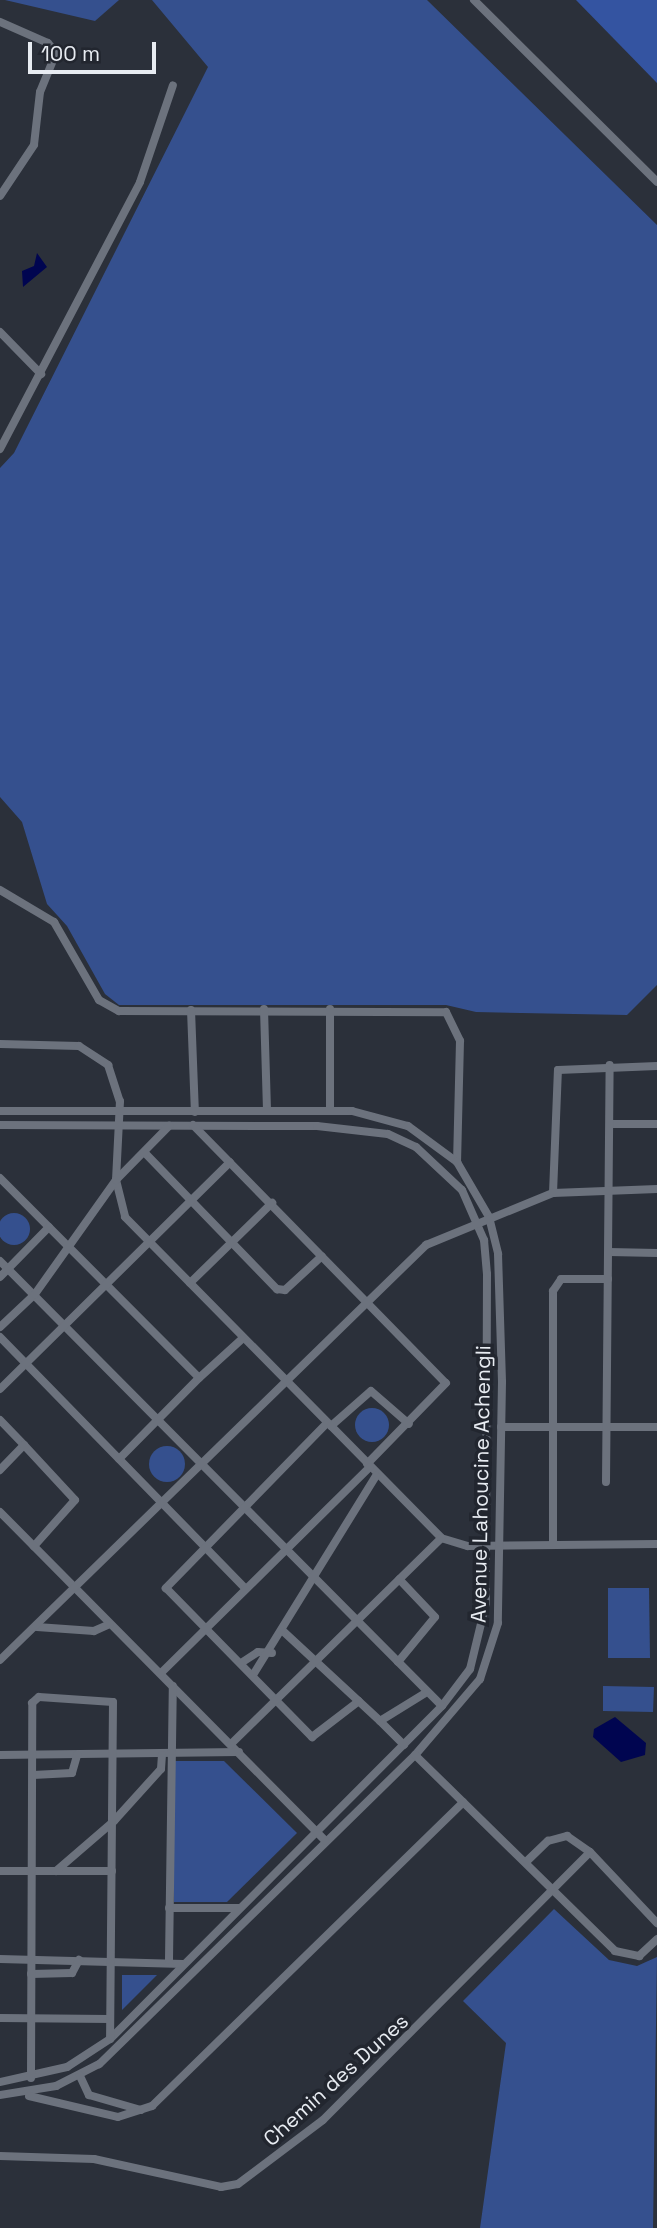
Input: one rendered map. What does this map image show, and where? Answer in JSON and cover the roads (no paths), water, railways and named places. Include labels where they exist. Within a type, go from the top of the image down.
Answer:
[{"type":"street","points":[[474,0],[657,182]]},
{"type":"street","points":[[0,22],[48,43],[56,53],[40,92],[34,145],[0,195]]},
{"type":"street","points":[[0,449],[140,182],[173,85]]},
{"type":"street","points":[[0,332],[41,374]]},
{"type":"street","points":[[0,890],[54,922],[99,1000],[110,1007],[442,1011],[452,1017],[461,1066],[457,1162]]},
{"type":"street","points":[[264,1009],[267,1111]]},
{"type":"street","points":[[330,1009],[330,1110]]},
{"type":"street","points":[[191,1010],[195,1111]]},
{"type":"street","points":[[0,1044],[61,1043],[93,1051],[116,1077],[119,1112],[116,1180],[125,1217],[148,1245],[190,1283],[376,1476],[441,1538],[486,1544],[657,1544]]},
{"type":"street","points":[[553,1193],[556,1073],[610,1065],[657,1066]]},
{"type":"street","points":[[606,1482],[610,1065]]},
{"type":"street","name":"Avenue Lahoucine Achengli","points":[[0,1111],[330,1110],[408,1126],[457,1162],[489,1217],[498,1254],[501,1427],[500,1544],[490,1660],[415,1755],[325,1840],[200,1969],[80,2076],[19,2095],[0,2095]]},
{"type":"street","points":[[610,1124],[657,1124]]},
{"type":"street","name":"Avenue Lahoucine Achengli","points":[[0,1125],[356,1127],[388,1134],[450,1175],[478,1222],[487,1274],[486,1544],[478,1652],[442,1706],[110,2039],[67,2067],[31,2078],[0,2082]]},
{"type":"street","points":[[161,1674],[204,1628],[288,1549],[446,1382],[193,1125]]},
{"type":"street","points":[[0,1327],[35,1294],[71,1248],[116,1180],[169,1126]]},
{"type":"street","points":[[145,1153],[281,1291],[322,1256]]},
{"type":"street","points":[[0,1389],[230,1162]]},
{"type":"street","points":[[0,1178],[200,1378]]},
{"type":"street","points":[[0,1194],[8,1186]]},
{"type":"street","points":[[0,1660],[202,1464],[365,1299],[426,1245],[553,1193],[608,1188],[657,1189]]},
{"type":"street","points":[[190,1283],[272,1203]]},
{"type":"street","points":[[0,1277],[49,1227]]},
{"type":"street","points":[[609,1252],[657,1253]]},
{"type":"street","points":[[0,1261],[67,1325],[442,1706]]},
{"type":"street","points":[[553,1543],[554,1285],[561,1279],[608,1279]]},
{"type":"street","points":[[0,1337],[246,1588]]},
{"type":"street","points":[[119,1459],[242,1339]]},
{"type":"street","points":[[359,1701],[317,1738],[204,1628],[166,1585],[244,1504],[329,1425],[371,1391],[409,1424]]},
{"type":"street","points":[[0,1420],[75,1500],[34,1546]]},
{"type":"street","points":[[501,1427],[657,1427]]},
{"type":"street","points":[[0,1470],[24,1445]]},
{"type":"street","points":[[253,1675],[272,1653],[376,1476]]},
{"type":"street","points":[[0,1512],[325,1840]]},
{"type":"street","points":[[231,1744],[441,1538]]},
{"type":"street","points":[[398,1662],[435,1617],[399,1579]]},
{"type":"street","points":[[37,1627],[94,1630],[110,1624]]},
{"type":"street","points":[[284,1632],[320,1659],[404,1745]]},
{"type":"street","points":[[241,1663],[258,1651],[272,1653]]},
{"type":"street","points":[[169,1960],[166,1755],[173,1685]]},
{"type":"street","points":[[380,1721],[427,1692]]},
{"type":"street","points":[[31,2078],[34,1755],[32,1703],[39,1697],[111,1699],[115,1755],[110,2039]]},
{"type":"street","points":[[0,1755],[239,1752]]},
{"type":"street","points":[[33,1775],[72,1773],[76,1755]]},
{"type":"street","points":[[56,1871],[114,1821],[161,1769],[166,1755]]},
{"type":"street","points":[[415,1755],[527,1861],[614,1951],[639,1956],[657,1939]]},
{"type":"street","points":[[19,2095],[118,2117],[144,2110],[463,1802]]},
{"type":"street","points":[[527,1861],[558,1837],[590,1852],[657,1923]]},
{"type":"street","name":"Chemin des Dunes","points":[[0,2157],[94,2159],[221,2187],[238,2184],[323,2120],[556,1890],[590,1852]]},
{"type":"street","points":[[0,1871],[112,1871]]},
{"type":"street","points":[[169,1908],[239,1908]]},
{"type":"street","points":[[0,1959],[169,1960],[183,1964]]},
{"type":"street","points":[[31,1974],[72,1973],[79,1960]]},
{"type":"street","points":[[0,2018],[110,2019]]},
{"type":"street","points":[[80,2076],[92,2097],[144,2110]]}]
